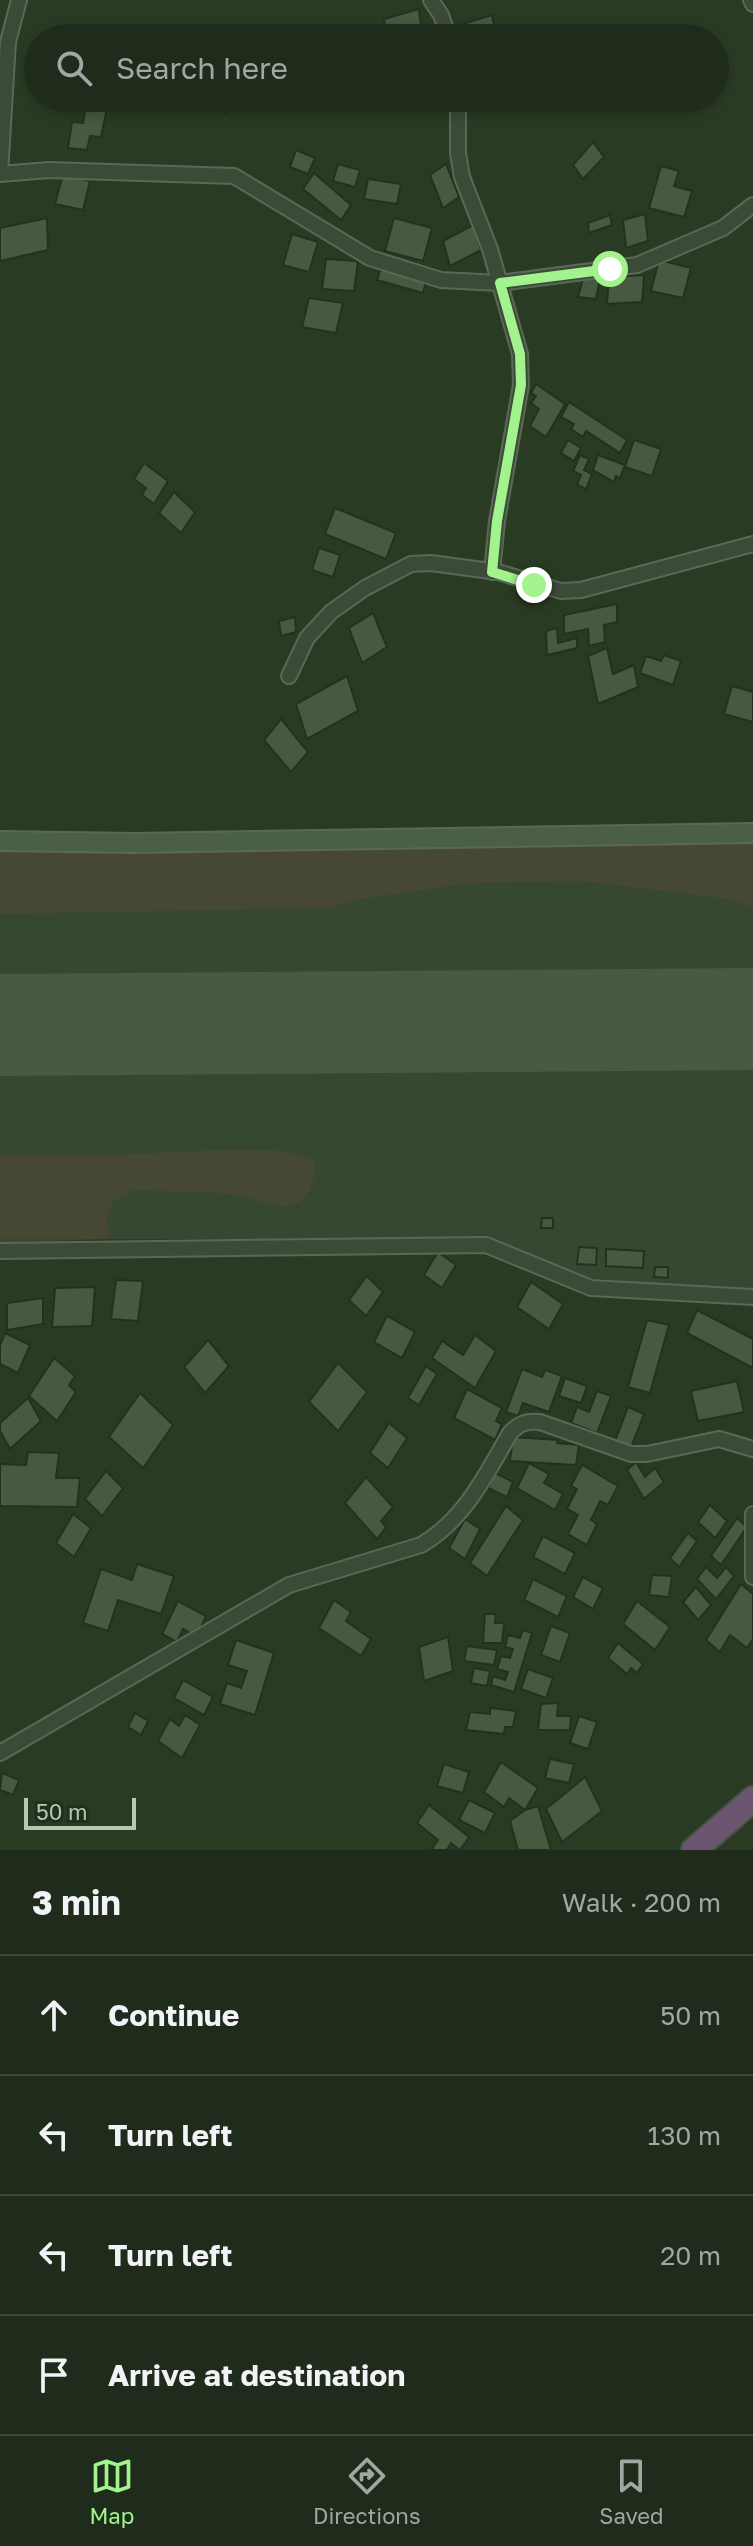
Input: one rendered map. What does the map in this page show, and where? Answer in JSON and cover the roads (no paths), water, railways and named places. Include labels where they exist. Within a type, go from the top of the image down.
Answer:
[{"type":"highway","points":[[694,1850],[753,1799]]},
{"type":"street","points":[[19,0],[8,42],[0,174],[49,170],[234,176],[370,258],[441,280],[500,283],[637,265],[723,228],[753,205]]},
{"type":"street","points":[[431,0],[444,24]]},
{"type":"street","points":[[458,112],[458,153],[462,177],[490,249],[520,354],[521,385],[497,521],[492,572]]},
{"type":"street","points":[[289,676],[307,638],[331,612],[365,588],[411,564],[431,563],[492,572],[561,591],[581,590],[753,544]]},
{"type":"street","points":[[0,841],[134,843],[753,833]]},
{"type":"street","points":[[0,1251],[486,1245],[591,1288],[753,1297]]},
{"type":"street","points":[[0,1753],[289,1585],[421,1545],[441,1534],[464,1508],[510,1433],[527,1421],[540,1422],[631,1454],[647,1454],[719,1439],[753,1449]]},
{"type":"street","points":[[753,1514],[753,1577]]}]
